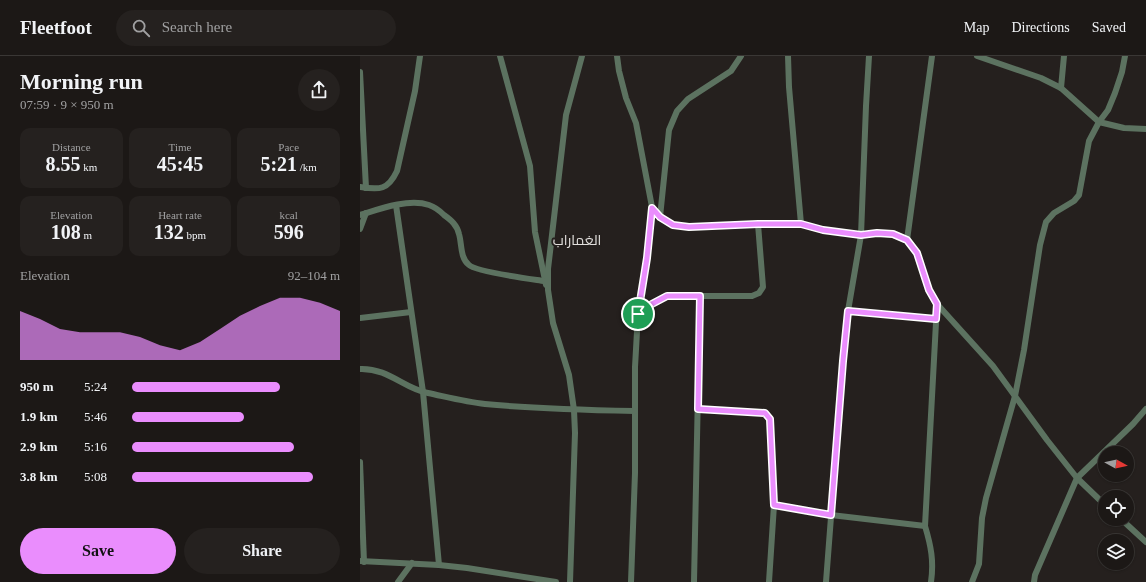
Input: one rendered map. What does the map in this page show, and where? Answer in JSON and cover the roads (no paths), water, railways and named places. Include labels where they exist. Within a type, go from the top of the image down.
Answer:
[{"type":"street","points":[[360,72],[363,188],[380,189],[387,186],[397,171],[415,91],[420,56]]},
{"type":"street","points":[[500,56],[530,166],[535,232],[544,281],[548,290]]},
{"type":"street","points":[[570,582],[575,433],[574,410],[569,375],[553,323],[548,290],[548,269],[566,115],[582,56]]},
{"type":"street","points":[[617,56],[626,98],[636,123],[652,208],[647,258],[638,314],[635,367],[635,473],[630,582]]},
{"type":"street","points":[[660,217],[669,130],[677,112],[688,99],[731,71],[741,56]]},
{"type":"street","points":[[788,56],[789,87],[801,224]]},
{"type":"street","points":[[826,582],[848,311],[861,235],[869,56]]},
{"type":"street","points":[[907,240],[932,56]]},
{"type":"street","points":[[977,56],[1041,78],[1061,88],[1099,122],[1124,128],[1146,129]]},
{"type":"street","points":[[1061,88],[1064,56]]},
{"type":"street","points":[[972,582],[979,564],[983,511],[1015,396],[1024,350],[1040,245],[1046,222],[1054,213],[1074,201],[1079,195],[1089,140],[1108,110],[1122,72],[1125,56]]},
{"type":"street","points":[[360,229],[363,214],[396,205],[418,202],[429,205],[452,221],[459,232],[464,260],[470,266],[482,270],[544,281]]},
{"type":"street","points":[[396,205],[423,392],[439,565]]},
{"type":"street","points":[[652,208],[660,217],[673,225],[689,227],[801,224],[823,230],[861,235],[877,233],[893,234],[907,240],[917,253],[929,290],[937,304],[993,366],[1077,478],[1098,498]]},
{"type":"street","points":[[638,314],[650,305],[667,296],[752,296],[759,293],[762,287],[758,224]]},
{"type":"street","points":[[694,582],[700,296]]},
{"type":"street","points":[[932,582],[933,569],[931,545],[925,526],[937,304]]},
{"type":"street","points":[[848,311],[936,319]]},
{"type":"street","points":[[360,318],[411,312]]},
{"type":"street","points":[[360,369],[378,371],[423,392],[484,404],[574,410],[635,411]]},
{"type":"street","points":[[698,409],[765,413],[770,419],[774,505],[769,582]]},
{"type":"street","points":[[1034,582],[1035,575],[1077,478],[1133,424],[1146,409]]},
{"type":"street","points":[[360,462],[362,561],[412,563],[467,568],[522,580],[556,582]]},
{"type":"street","points":[[774,505],[831,515],[925,526]]},
{"type":"street","points":[[1129,526],[1146,542]]},
{"type":"street","points":[[398,582],[412,563]]},
{"type":"district","name":"الغماراب","points":[[577,240]]}]
